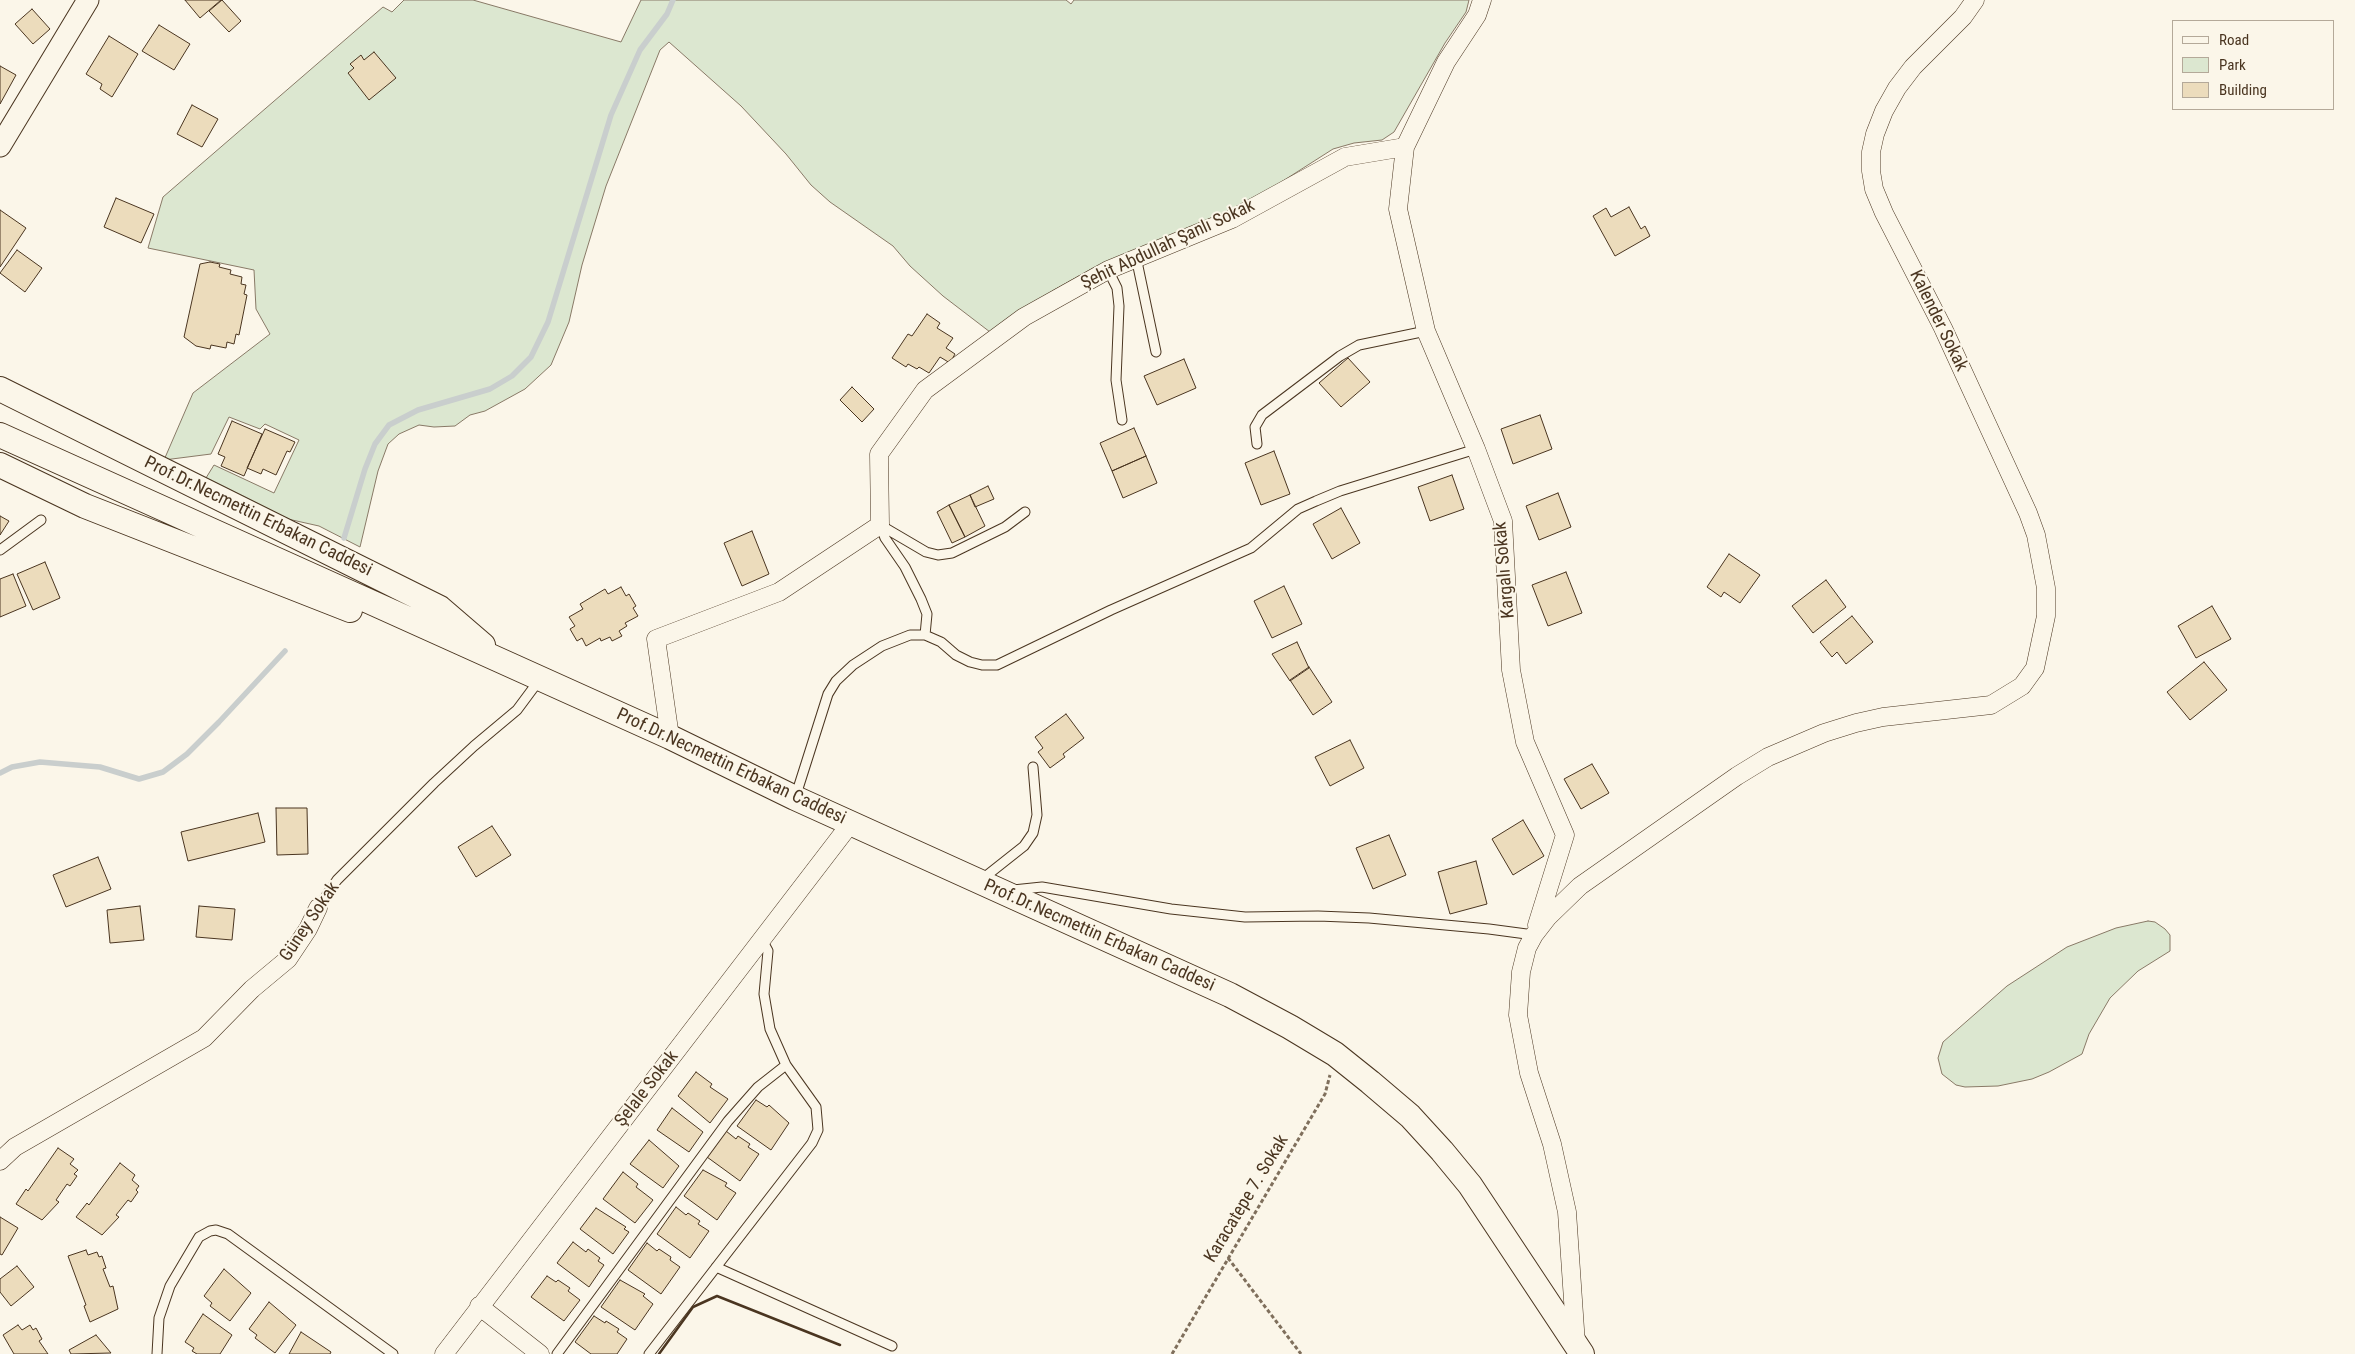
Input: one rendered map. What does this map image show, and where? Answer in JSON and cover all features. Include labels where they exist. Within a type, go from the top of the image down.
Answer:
[{"type":"main road","name":"Prof.Dr.Necmettin Erbakan Caddesi","points":[[0,389],[440,608],[503,663]]},
{"type":"main road","name":"Prof.Dr.Necmettin Erbakan Caddesi","points":[[0,436],[670,737],[851,824],[1230,995],[1290,1027],[1335,1054],[1410,1116],[1470,1185],[1579,1349]]},
{"type":"main road","name":"Prof.Dr.Necmettin Erbakan Caddesi","points":[[0,464],[94,510],[429,642],[503,663]]},
{"type":"street","points":[[0,146],[88,0]]},
{"type":"street","points":[[1405,147],[1441,70],[1476,15],[1482,0]]},
{"type":"street","name":"Kalender Sokak","points":[[1534,935],[1548,917],[1580,886],[1737,776],[1768,757],[1824,733],[1856,723],[1883,717],[1991,705],[2022,686],[2035,668],[2046,616],[2046,588],[2036,535],[2028,513],[1943,328],[1884,213],[1874,188],[1871,172],[1875,134],[1884,111],[1897,88],[1913,67],[1963,17],[1975,0]]},
{"type":"street","name":"Şehit Abdullah Şanlı Sokak","points":[[880,524],[879,454],[925,390],[1024,317],[1108,270],[1232,219],[1345,157],[1405,147]]},
{"type":"street","name":"Kargalı Sokak","points":[[1405,147],[1398,209],[1426,332],[1476,449],[1503,521],[1511,670],[1524,742],[1565,835],[1534,935]]},
{"type":"street","points":[[670,737],[656,638],[779,592],[880,524]]},
{"type":"street","name":"Şelale Sokak","points":[[444,1354],[851,824]]},
{"type":"street","name":"Güney Sokak","points":[[0,1161],[23,1142],[204,1038],[252,989],[288,959],[308,929],[318,908]]},
{"type":"street","points":[[1534,935],[1527,948],[1521,972],[1518,1015],[1529,1073],[1552,1144],[1567,1212],[1579,1349]]},
{"type":"street","points":[[479,1306],[540,1354]]},
{"type":"lane","points":[[1136,257],[1156,352]]},
{"type":"lane","points":[[1108,270],[1117,288],[1120,306],[1116,380],[1122,420]]},
{"type":"lane","points":[[1257,444],[1255,427],[1262,415],[1340,356],[1359,345],[1426,332]]},
{"type":"lane","points":[[795,798],[828,694],[836,681],[853,665],[882,646],[910,635],[925,635],[940,642],[956,656],[970,662],[982,666],[998,665],[1111,610],[1251,548],[1298,509],[1340,491],[1476,449]]},
{"type":"lane","points":[[880,524],[926,552],[938,555],[952,553],[1005,527],[1025,512]]},
{"type":"lane","points":[[0,550],[41,520]]},
{"type":"lane","points":[[880,524],[885,538],[905,567],[921,599],[927,614],[925,635]]},
{"type":"lane","name":"Güney Sokak","points":[[318,908],[346,870],[434,783],[517,710],[540,679]]},
{"type":"lane","points":[[988,886],[1024,846],[1033,833],[1036,815],[1033,767]]},
{"type":"lane","points":[[988,886],[1042,888],[1171,909],[1245,917],[1318,916],[1368,918],[1534,935]]},
{"type":"lane","points":[[648,1354],[815,1137],[818,1123],[816,1107],[776,1048],[766,1012],[764,994],[768,951],[762,940]]},
{"type":"lane","points":[[557,1354],[728,1121],[758,1087],[786,1064]]},
{"type":"lane","points":[[157,1354],[160,1318],[170,1286],[199,1237],[204,1233],[216,1230],[228,1234],[392,1354]]},
{"type":"lane","points":[[716,1267],[892,1346]]},
{"type":"path","name":"Karacatepe 7. Sokak","points":[[1172,1354],[1325,1094],[1335,1054]]},
{"type":"path","points":[[1228,1258],[1301,1354]]},
{"type":"green space","points":[[404,0],[473,0],[621,42],[641,0],[1066,0],[1071,4],[1074,0],[1469,0],[1466,12],[1445,43],[1394,132],[1382,140],[1354,143],[1333,149],[1250,202],[1093,268],[1054,290],[990,332],[943,296],[910,266],[893,246],[830,202],[811,185],[786,154],[741,106],[669,42],[660,50],[606,186],[582,265],[569,322],[551,365],[525,389],[485,411],[470,415],[455,426],[434,427],[419,425],[399,434],[388,444],[378,471],[360,547],[319,526],[261,513],[201,486],[214,465],[274,493],[299,440],[265,424],[260,429],[229,417],[211,454],[164,460],[193,393],[270,334],[256,309],[254,270],[148,248],[163,197],[383,7],[392,12]]},
{"type":"green space","points":[[2148,921],[2155,922],[2170,935],[2170,951],[2138,971],[2110,998],[2089,1034],[2082,1054],[2032,1079],[1998,1086],[1965,1087],[1956,1085],[1942,1074],[1938,1058],[1943,1042],[2007,986],[2067,947],[2116,928]]},
{"type":"building","points":[[185,0],[221,0],[200,18]]},
{"type":"building","points":[[222,0],[241,21],[229,32],[209,11]]},
{"type":"building","points":[[32,9],[50,29],[33,44],[15,24]]},
{"type":"building","points":[[159,25],[190,44],[174,70],[142,51]]},
{"type":"building","points":[[109,36],[138,54],[112,97],[100,89],[102,84],[86,74]]},
{"type":"building","points":[[374,52],[396,78],[369,100],[348,73],[354,68],[350,64],[361,55],[364,60]]},
{"type":"building","points":[[0,66],[16,75],[0,104]]},
{"type":"building","points":[[192,105],[218,119],[202,147],[177,134]]},
{"type":"building","points":[[116,198],[154,214],[141,243],[104,227]]},
{"type":"building","points":[[1629,207],[1641,229],[1645,226],[1650,236],[1615,256],[1593,216],[1606,208],[1611,217]]},
{"type":"building","points":[[0,210],[26,228],[0,267]]},
{"type":"building","points":[[17,250],[42,268],[25,292],[0,273]]},
{"type":"building","points":[[210,262],[220,264],[219,267],[231,270],[230,274],[242,277],[241,284],[246,285],[244,294],[247,295],[239,335],[236,334],[234,344],[227,342],[226,348],[211,345],[210,349],[196,346],[184,337],[200,264]]},
{"type":"building","points":[[927,314],[940,323],[937,328],[953,338],[946,348],[955,354],[950,363],[940,357],[929,373],[919,367],[917,369],[908,364],[906,367],[892,358],[908,334],[912,336]]},
{"type":"building","points":[[1348,358],[1370,382],[1341,407],[1319,383]]},
{"type":"building","points":[[1184,359],[1196,388],[1157,405],[1144,376]]},
{"type":"building","points":[[852,387],[874,409],[862,422],[840,400]]},
{"type":"building","points":[[1540,415],[1552,449],[1513,464],[1501,429]]},
{"type":"building","points":[[232,421],[262,434],[244,476],[221,466],[225,457],[218,454]]},
{"type":"building","points":[[1134,428],[1146,456],[1112,471],[1100,443]]},
{"type":"building","points":[[265,429],[295,442],[290,452],[287,451],[276,475],[263,469],[261,474],[247,468]]},
{"type":"building","points":[[1274,451],[1290,494],[1261,505],[1245,463]]},
{"type":"building","points":[[1146,456],[1157,483],[1123,498],[1112,471]]},
{"type":"building","points":[[1452,475],[1464,509],[1430,521],[1418,487]]},
{"type":"building","points":[[988,486],[994,499],[975,507],[970,495]]},
{"type":"building","points":[[1558,493],[1571,527],[1539,540],[1526,506]]},
{"type":"building","points":[[970,495],[985,526],[965,537],[949,505]]},
{"type":"building","points":[[949,505],[965,537],[952,543],[937,512]]},
{"type":"building","points":[[1341,508],[1360,543],[1332,559],[1313,524]]},
{"type":"building","points":[[0,516],[9,521],[0,535]]},
{"type":"building","points":[[752,531],[769,574],[742,586],[724,543]]},
{"type":"building","points":[[1729,554],[1760,575],[1740,603],[1724,592],[1721,597],[1707,587]]},
{"type":"building","points":[[45,562],[60,598],[33,610],[17,574]]},
{"type":"building","points":[[1566,572],[1582,613],[1548,626],[1532,585]]},
{"type":"building","points":[[13,574],[26,606],[0,617],[0,579]]},
{"type":"building","points":[[1826,580],[1846,607],[1813,633],[1792,606]]},
{"type":"building","points":[[1284,586],[1302,624],[1272,638],[1254,601]]},
{"type":"building","points":[[621,587],[626,596],[629,594],[636,606],[633,608],[638,616],[625,623],[627,626],[619,631],[622,636],[612,641],[610,637],[601,641],[600,638],[586,646],[582,638],[577,641],[570,629],[575,626],[569,617],[583,609],[580,604],[605,589],[608,594]]},
{"type":"building","points":[[2212,606],[2231,639],[2196,658],[2178,626]]},
{"type":"building","points":[[1852,616],[1873,642],[1846,664],[1837,652],[1832,657],[1820,642]]},
{"type":"building","points":[[1297,642],[1309,668],[1290,681],[1272,654]]},
{"type":"building","points":[[2204,662],[2227,690],[2190,720],[2167,692]]},
{"type":"building","points":[[1309,667],[1332,702],[1313,715],[1290,680]]},
{"type":"building","points":[[1066,714],[1084,738],[1063,754],[1065,757],[1050,768],[1038,752],[1043,748],[1035,737]]},
{"type":"building","points":[[1350,740],[1364,768],[1330,786],[1315,757]]},
{"type":"building","points":[[1592,764],[1609,793],[1581,809],[1564,779]]},
{"type":"building","points":[[276,808],[307,808],[308,854],[277,855]]},
{"type":"building","points":[[258,813],[265,842],[188,861],[181,832]]},
{"type":"building","points":[[1523,820],[1544,856],[1513,875],[1492,839]]},
{"type":"building","points":[[492,826],[511,855],[476,877],[458,847]]},
{"type":"building","points":[[1389,835],[1406,875],[1373,889],[1356,848]]},
{"type":"building","points":[[98,857],[111,889],[66,907],[53,875]]},
{"type":"building","points":[[1476,861],[1487,904],[1450,914],[1438,872]]},
{"type":"building","points":[[140,906],[144,940],[110,943],[107,910]]},
{"type":"building","points":[[199,906],[235,909],[232,940],[196,937]]},
{"type":"building","points":[[696,1072],[712,1084],[710,1087],[728,1099],[710,1123],[678,1096]]},
{"type":"building","points":[[756,1100],[767,1107],[769,1105],[789,1123],[771,1150],[737,1126]]},
{"type":"building","points":[[672,1108],[703,1132],[689,1152],[657,1130]]},
{"type":"building","points":[[726,1131],[736,1139],[738,1136],[750,1144],[748,1147],[759,1154],[740,1181],[707,1157]]},
{"type":"building","points":[[649,1140],[679,1166],[663,1188],[630,1164]]},
{"type":"building","points":[[58,1148],[74,1159],[70,1164],[78,1170],[74,1174],[77,1176],[70,1186],[67,1184],[56,1200],[59,1202],[42,1220],[16,1204],[26,1189],[28,1191]]},
{"type":"building","points":[[120,1163],[135,1175],[132,1180],[139,1186],[136,1190],[138,1192],[131,1202],[128,1200],[116,1215],[119,1217],[102,1235],[76,1217],[87,1203],[89,1205]]},
{"type":"building","points":[[703,1170],[727,1183],[725,1186],[736,1193],[717,1220],[684,1196]]},
{"type":"building","points":[[623,1172],[638,1184],[636,1187],[653,1200],[635,1223],[603,1199]]},
{"type":"building","points":[[676,1207],[686,1215],[688,1213],[700,1221],[698,1224],[709,1231],[690,1258],[657,1234]]},
{"type":"building","points":[[596,1208],[626,1227],[624,1229],[629,1232],[613,1254],[580,1229]]},
{"type":"building","points":[[0,1217],[18,1228],[2,1255],[0,1254]]},
{"type":"building","points":[[573,1242],[586,1252],[588,1249],[600,1258],[598,1261],[604,1265],[589,1287],[557,1263]]},
{"type":"building","points":[[647,1243],[657,1251],[659,1249],[671,1257],[670,1260],[680,1267],[661,1294],[628,1270]]},
{"type":"building","points":[[86,1250],[88,1255],[97,1252],[99,1257],[102,1256],[106,1268],[103,1269],[110,1287],[113,1286],[118,1309],[90,1322],[84,1306],[86,1305],[68,1256]]},
{"type":"building","points":[[17,1266],[34,1287],[11,1306],[0,1292],[0,1279]]},
{"type":"building","points":[[224,1269],[251,1293],[230,1321],[210,1306],[212,1303],[204,1296]]},
{"type":"building","points":[[547,1276],[556,1282],[558,1280],[570,1288],[568,1291],[580,1300],[564,1321],[531,1297]]},
{"type":"building","points":[[620,1280],[645,1294],[643,1296],[653,1304],[635,1330],[601,1307]]},
{"type":"building","points":[[269,1302],[296,1325],[275,1353],[255,1338],[257,1335],[249,1329]]},
{"type":"building","points":[[203,1314],[232,1335],[220,1354],[197,1354],[192,1351],[194,1348],[185,1342]]},
{"type":"building","points":[[594,1316],[619,1329],[617,1332],[627,1339],[617,1354],[591,1354],[575,1342]]},
{"type":"building","points":[[18,1325],[22,1330],[30,1325],[33,1330],[36,1328],[42,1339],[39,1341],[48,1354],[14,1354],[3,1335]]},
{"type":"building","points":[[301,1332],[331,1352],[330,1354],[289,1354]]},
{"type":"building","points":[[96,1335],[111,1353],[71,1354],[69,1350]]},
{"type":"waterway","points":[[344,538],[365,469],[375,444],[389,425],[418,410],[490,389],[512,376],[531,357],[548,322],[611,115],[640,50],[667,14],[673,0]]},
{"type":"waterway","points":[[0,773],[12,767],[40,762],[100,767],[139,779],[163,772],[187,754],[285,651]]},
{"type":"wall","points":[[659,1354],[693,1307],[717,1296],[840,1345]]}]
